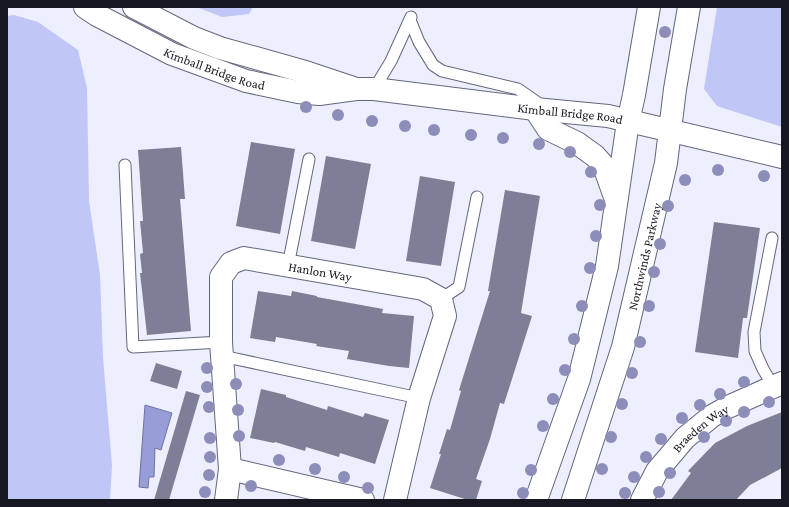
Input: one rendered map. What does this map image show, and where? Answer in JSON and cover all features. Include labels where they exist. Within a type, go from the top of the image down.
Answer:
[{"type":"street","name":"Kimball Bridge Road","points":[[85,7],[97,15],[172,54],[246,81],[298,92],[319,94],[365,89]]},
{"type":"street","name":"Kimball Bridge Road","points":[[134,7],[194,38],[220,48],[365,89],[541,110],[608,116],[628,122],[782,157]]},
{"type":"street","points":[[536,500],[579,379],[607,266],[628,122],[649,7]]},
{"type":"street","name":"Northwinds Parkway","points":[[573,500],[623,347],[666,163],[675,89],[689,7]]},
{"type":"street","points":[[541,110],[548,129],[578,143],[595,156],[604,166],[616,200]]},
{"type":"street","name":"Hanlon Way","points":[[227,500],[230,469],[222,349],[221,277],[231,263],[244,258],[422,290],[441,299]]},
{"type":"street","points":[[395,500],[419,398],[445,316],[441,299]]},
{"type":"street","name":"Braeden Way","points":[[642,500],[657,471],[685,438],[712,416],[778,384]]},
{"type":"street","points":[[230,469],[363,500]]},
{"type":"lane","points":[[365,89],[391,61],[411,18],[419,42],[433,65],[442,71],[518,89],[541,110]]},
{"type":"lane","points":[[288,266],[309,159]]},
{"type":"lane","points":[[125,165],[133,347],[222,349],[419,398]]},
{"type":"lane","points":[[441,299],[459,287],[477,197]]},
{"type":"lane","points":[[772,238],[754,332],[755,351],[763,369],[778,384]]},
{"type":"shaded area","points":[[196,7],[253,7],[249,14],[222,17]]},
{"type":"shaded area","points":[[717,7],[782,7],[782,127],[717,106],[704,89]]},
{"type":"shaded area","points":[[14,15],[38,22],[78,50],[87,88],[89,201],[100,275],[103,358],[112,465],[110,500],[7,500],[7,16]]},
{"type":"shaded area","points":[[145,405],[172,413],[161,450],[155,448],[154,477],[149,477],[148,488],[139,487]]},
{"type":"building","points":[[251,142],[295,149],[280,234],[236,226]]},
{"type":"building","points":[[181,147],[185,199],[180,199],[191,331],[147,335],[140,273],[142,273],[140,254],[143,253],[140,221],[143,221],[138,150]]},
{"type":"building","points":[[326,156],[371,164],[355,249],[311,241]]},
{"type":"building","points":[[420,176],[455,182],[441,266],[406,261]]},
{"type":"building","points":[[505,190],[540,196],[521,313],[532,316],[504,404],[500,403],[490,439],[476,479],[482,481],[476,500],[468,500],[430,488],[447,429],[450,430],[461,391],[459,390],[490,291],[488,291]]},
{"type":"building","points":[[714,222],[760,228],[747,318],[743,318],[738,358],[695,352]]},
{"type":"building","points":[[258,291],[291,296],[292,291],[383,309],[382,313],[414,316],[409,368],[347,359],[349,351],[316,346],[317,344],[276,337],[275,342],[250,338]]},
{"type":"building","points":[[156,363],[182,371],[177,389],[150,381]]},
{"type":"building","points":[[261,389],[286,395],[286,397],[327,410],[328,406],[363,417],[365,413],[389,420],[375,464],[340,453],[339,457],[306,447],[305,451],[275,442],[250,438]]},
{"type":"building","points":[[186,391],[200,395],[169,500],[154,500]]},
{"type":"building","points":[[782,412],[782,468],[750,485],[736,500],[671,500],[691,473],[688,471],[715,443],[747,426]]}]
